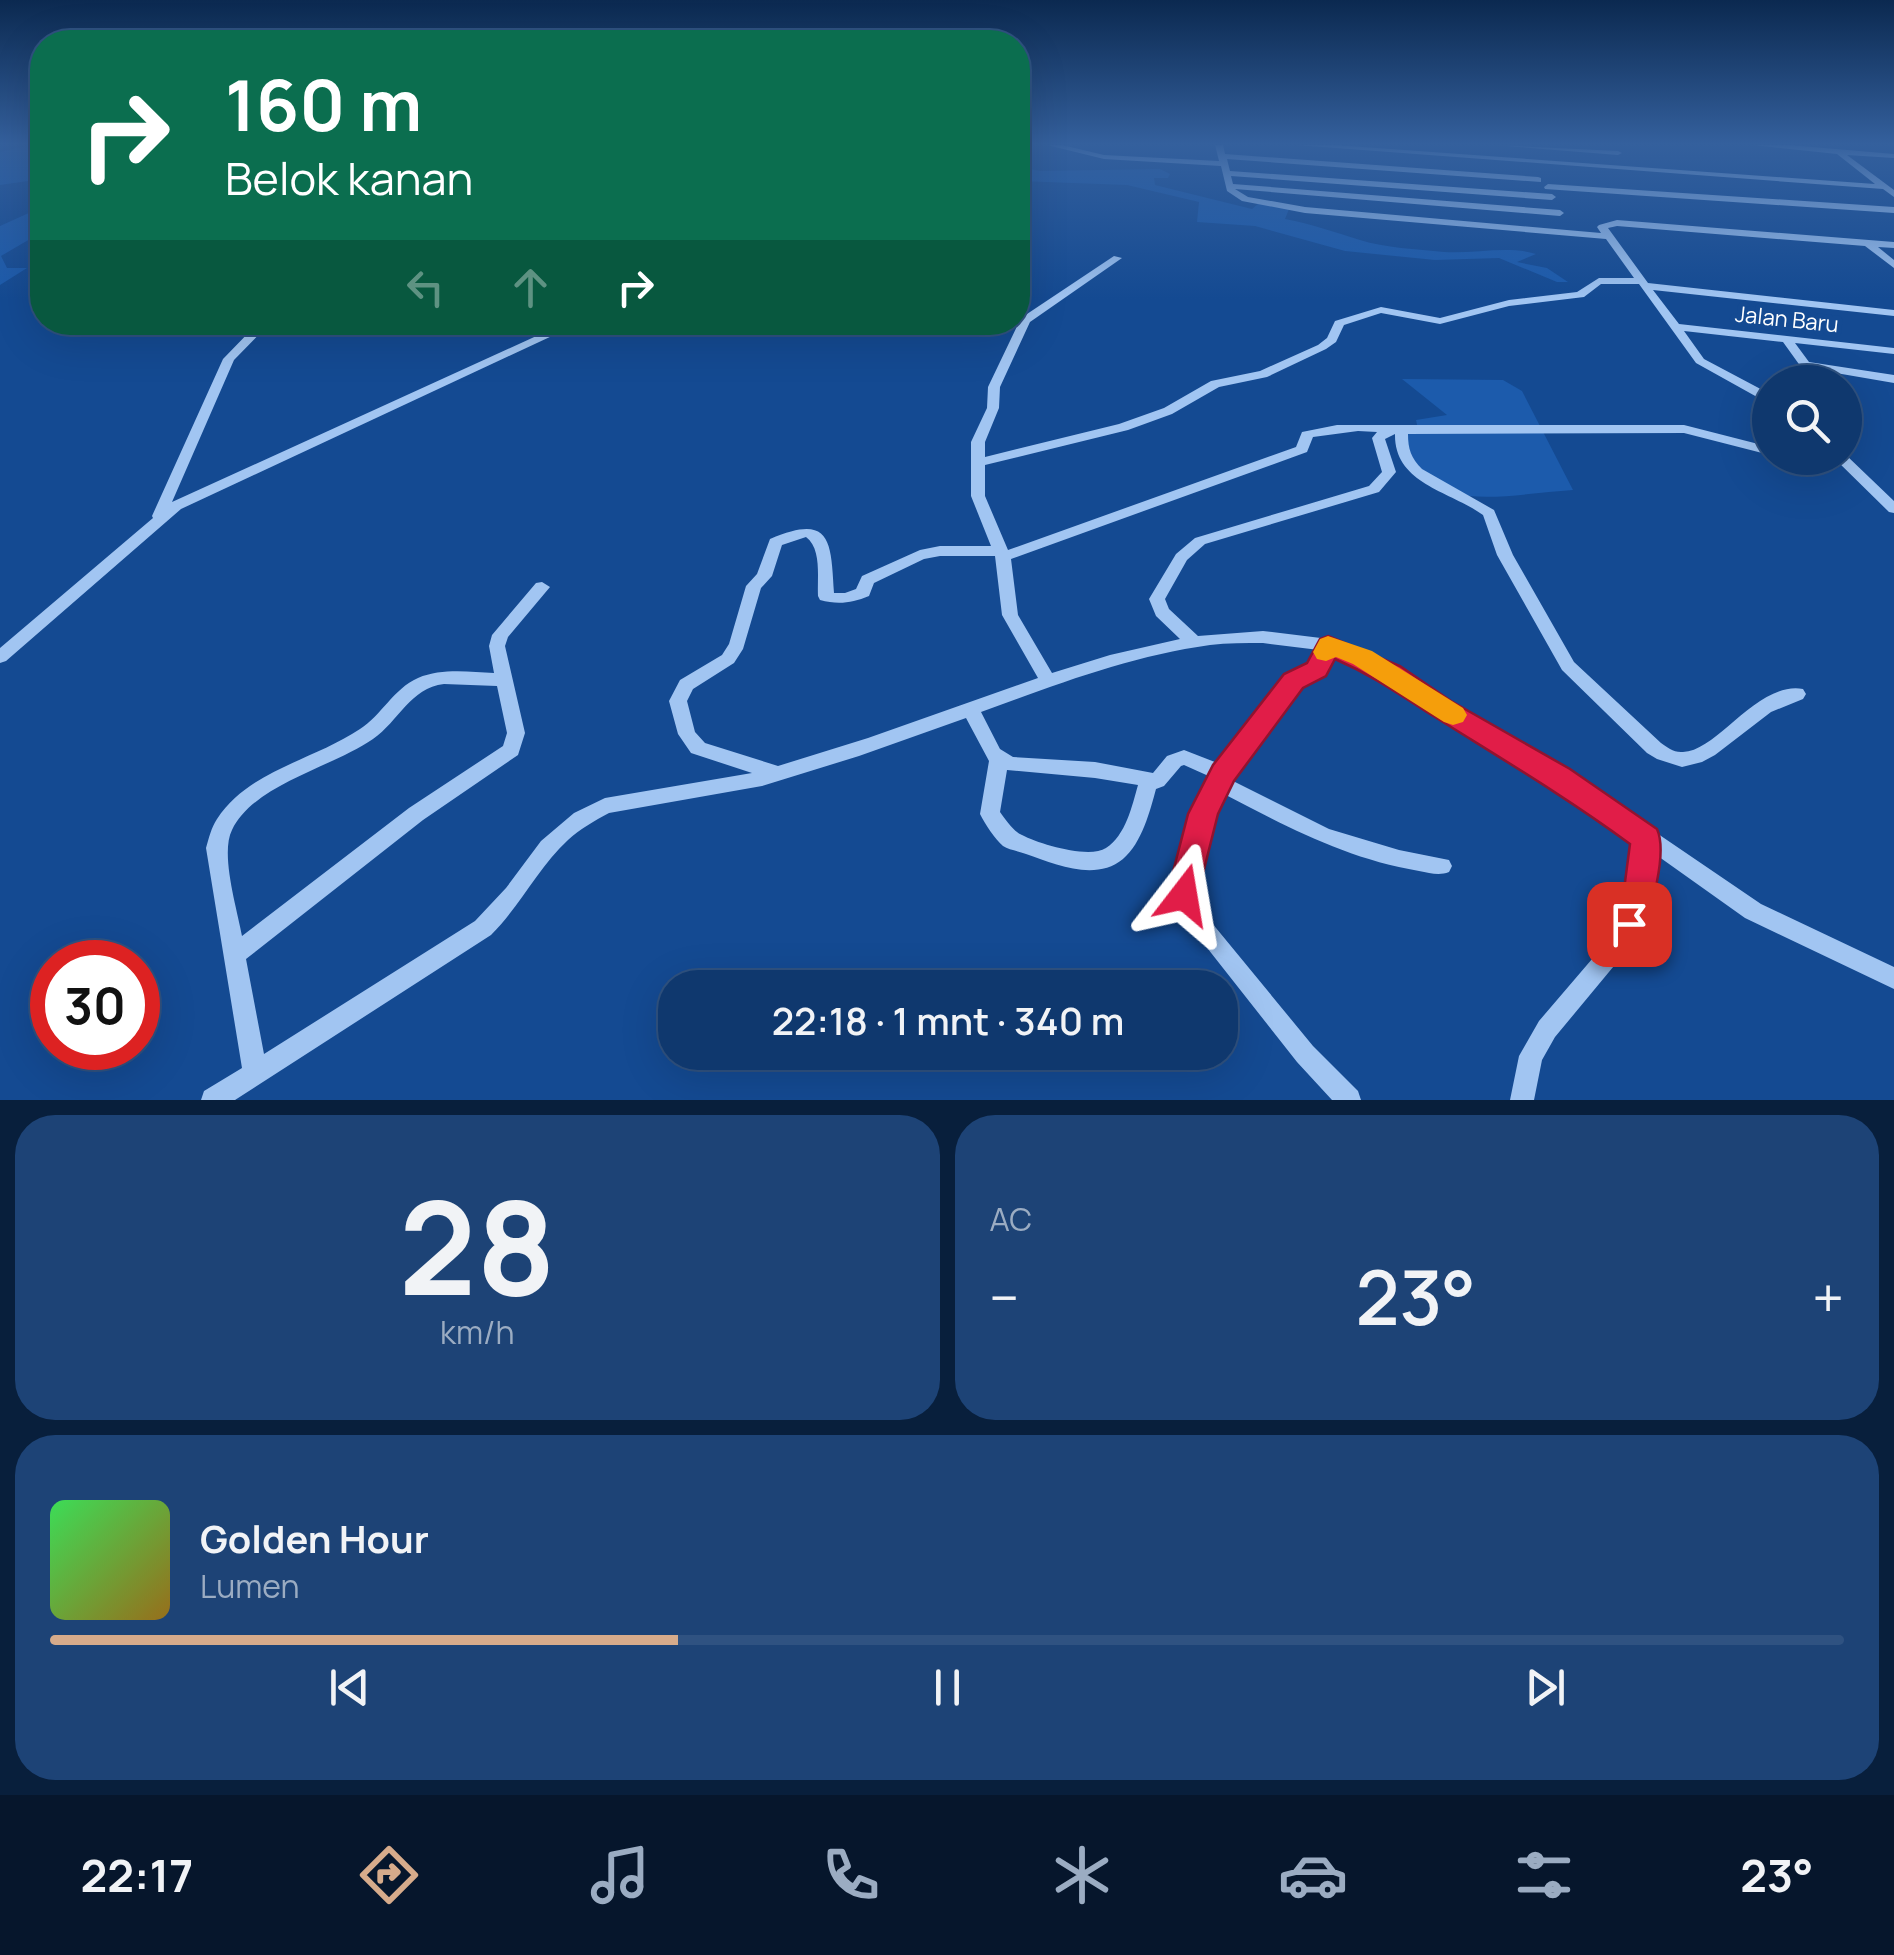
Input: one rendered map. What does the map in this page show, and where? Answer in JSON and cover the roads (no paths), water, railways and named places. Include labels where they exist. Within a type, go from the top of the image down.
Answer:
[{"type":"street","points":[[1239,196],[1266,204],[1377,217],[1607,236]]},
{"type":"street","points":[[1344,196],[1560,213]]},
{"type":"street","points":[[1460,196],[1475,224]]},
{"type":"street","points":[[1552,196],[1571,233]]},
{"type":"street","points":[[1690,196],[1894,210]]},
{"type":"street","points":[[1373,199],[1377,217]]},
{"type":"street","points":[[1752,389],[1700,362],[1602,226],[1617,223],[1894,245]]},
{"type":"street","points":[[1868,243],[1894,265]]},
{"type":"street","points":[[1030,317],[1117,258]]},
{"type":"street","points":[[979,462],[1123,427],[1168,411],[1215,384],[1263,374],[1330,343],[1339,323],[1358,315],[1390,310],[1440,321],[1509,303],[1580,295],[1598,281],[1894,313]]},
{"type":"street","name":"Jalan Baru","points":[[1676,326],[1894,351]]},
{"type":"street","points":[[157,520],[229,359],[253,335]]},
{"type":"street","points":[[0,657],[157,520],[244,473],[549,335]]},
{"type":"street","points":[[1018,335],[994,388],[992,408],[978,442],[978,496],[1002,554],[1010,615],[1047,679]]},
{"type":"street","points":[[1786,339],[1805,365],[1894,379]]},
{"type":"street","points":[[779,774],[698,748],[687,734],[678,701],[686,685],[728,659],[737,645],[754,586],[764,576],[775,542],[809,534],[820,538],[826,546],[826,596],[833,599],[857,596],[867,580],[920,555],[940,551],[1002,554],[1302,449],[1307,435],[1317,432],[1362,426],[1684,429],[1752,446]]},
{"type":"street","points":[[1194,642],[1162,612],[1157,599],[1186,551],[1212,536],[1374,489],[1390,472],[1378,438],[1396,429]]},
{"type":"street","points":[[1396,429],[1416,473],[1488,512],[1505,555],[1568,666],[1654,748],[1681,760],[1692,757],[1766,703],[1797,694]]},
{"type":"street","points":[[1858,475],[1894,509]]},
{"type":"street","points":[[237,953],[416,814],[511,750],[516,734],[498,656],[500,636],[542,588]]},
{"type":"street","points":[[213,1100],[483,928],[501,912],[554,836],[579,818],[605,806],[779,774],[1047,679],[1194,642],[1286,638],[1328,645],[1391,673],[1441,708],[1560,777],[1754,911],[1894,978]]},
{"type":"street","points":[[1328,645],[1317,669],[1294,681],[1222,778],[1203,814],[1182,902],[1305,1054],[1349,1100]]},
{"type":"street","points":[[255,1073],[216,848],[222,826],[235,809],[261,788],[365,735],[418,685],[434,679],[503,680]]},
{"type":"street","points":[[970,709],[988,746],[999,759],[1010,764],[1095,770],[1148,781],[1161,780],[1174,762],[1184,757],[1324,836],[1398,859],[1442,866]]},
{"type":"street","points":[[999,759],[990,814],[1002,834],[1079,863],[1107,862],[1117,855],[1140,814],[1148,781]]},
{"type":"street","points":[[1522,1100],[1531,1056],[1547,1029],[1625,936],[1641,882],[1646,838]]}]
